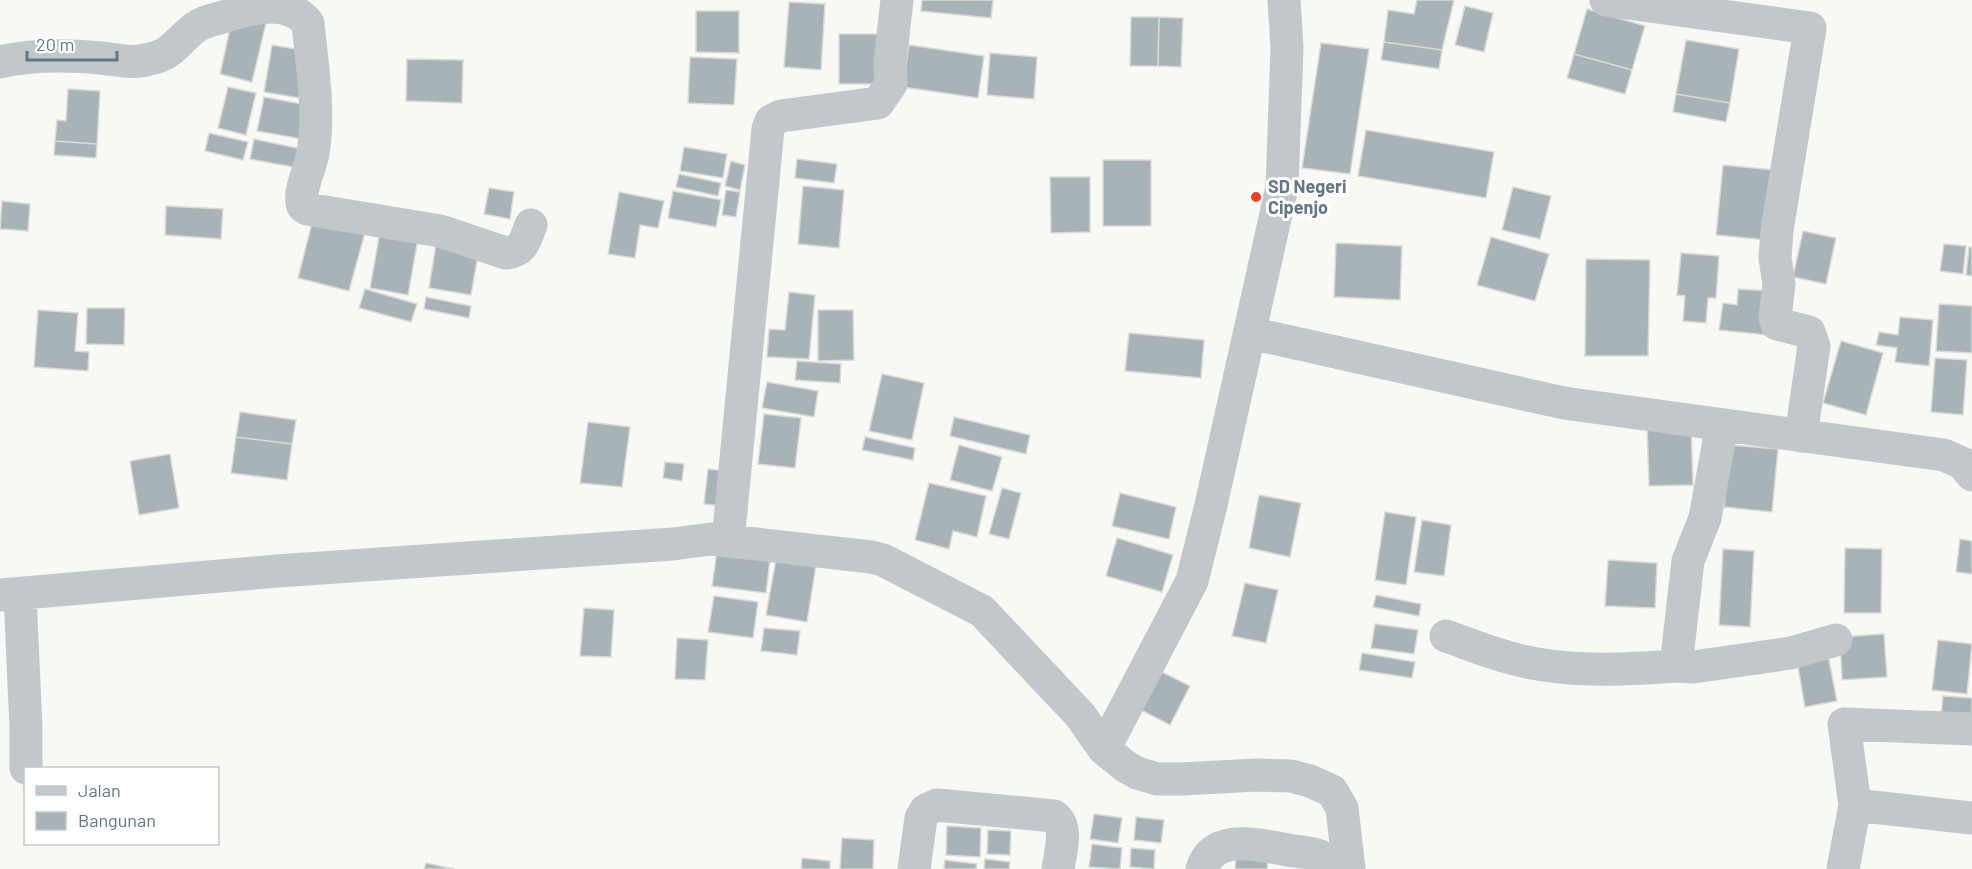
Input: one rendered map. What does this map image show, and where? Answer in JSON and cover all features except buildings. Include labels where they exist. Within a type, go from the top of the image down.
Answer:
[{"type":"street","points":[[728,541],[768,129],[771,122],[782,116],[878,103],[891,84],[890,62],[897,0]]},
{"type":"street","points":[[1104,749],[1192,581],[1211,505],[1282,187],[1287,48],[1284,0]]},
{"type":"street","points":[[1606,0],[1810,28],[1777,230],[1775,258],[1779,284],[1775,317],[1777,324],[1809,332],[1814,346],[1801,436]]},
{"type":"street","points":[[0,62],[25,56],[102,58],[128,63],[142,62],[163,55],[200,25],[262,5],[281,3],[293,7],[308,23],[316,134],[312,160],[301,195],[303,206],[307,209],[440,231],[506,253],[516,252],[522,245],[531,225]]},
{"type":"street","points":[[1250,333],[1564,403],[1944,455],[1962,463],[1972,475]]},
{"type":"street","points":[[1676,666],[1688,561],[1705,518],[1722,425]]},
{"type":"street","points":[[26,767],[26,728],[10,595],[288,570],[673,544],[711,539],[883,560],[982,612],[1080,715],[1104,749],[1137,773],[1157,779],[1291,776],[1310,781],[1332,791],[1342,808],[1350,869]]},
{"type":"street","points":[[1446,636],[1507,657],[1550,665],[1610,670],[1693,667],[1791,653],[1836,640]]},
{"type":"street","points":[[1843,869],[1855,804],[1844,724],[1972,729]]},
{"type":"street","points":[[1855,804],[1972,818]]},
{"type":"street","points":[[914,869],[921,818],[926,810],[937,806],[1054,816],[1061,821],[1063,829],[1058,869]]},
{"type":"street","points":[[1202,869],[1206,857],[1214,850],[1228,845],[1252,843],[1320,856],[1340,869]]},
{"type":"place","name":"SD Negeri Cipenjo","points":[[1256,197]]}]
